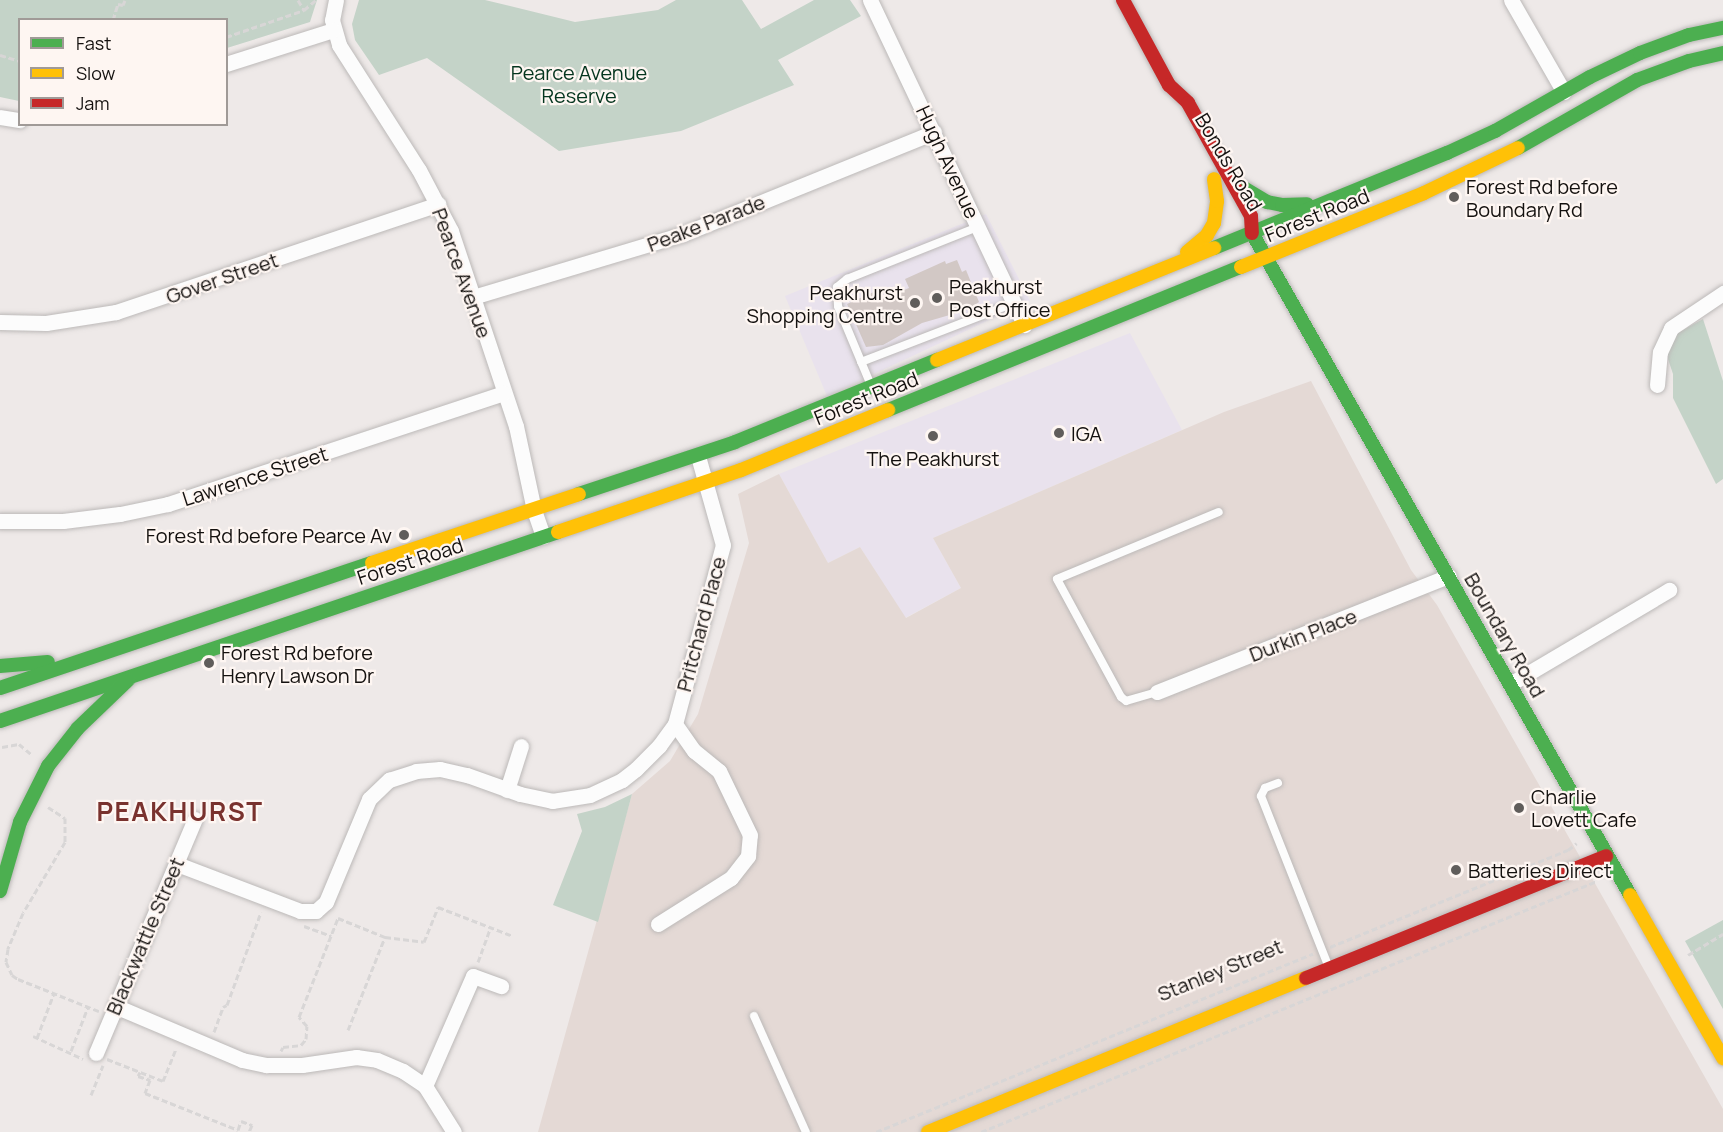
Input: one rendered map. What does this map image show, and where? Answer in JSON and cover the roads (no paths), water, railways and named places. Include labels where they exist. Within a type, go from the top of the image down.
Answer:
[{"type":"main road","name":"Bonds Road","points":[[1123,0],[1169,85],[1173,107]]},
{"type":"main road","name":"Forest Road","points":[[0,688],[698,456],[1471,143],[1614,64],[1689,35],[1723,28]]},
{"type":"main road","name":"Forest Road","points":[[0,722],[706,482],[1475,170],[1637,80],[1689,61],[1723,53]]},
{"type":"main road","name":"Bonds Road","points":[[1169,85],[1188,103],[1251,216],[1252,232]]},
{"type":"main road","name":"Bonds Road","points":[[1172,265],[1211,230],[1217,208],[1211,174],[1238,221],[1252,232]]},
{"type":"main road","points":[[1232,181],[1258,198],[1274,204],[1325,202]]},
{"type":"main road","name":"Boundary Road","points":[[1252,232],[1723,1058]]},
{"type":"main road","points":[[0,666],[96,656]]},
{"type":"main road","points":[[0,891],[20,822],[44,774],[78,728],[132,676]]},
{"type":"main road","name":"Stanley Street","points":[[928,1132],[1606,856]]},
{"type":"street","points":[[228,63],[333,30],[336,0]]},
{"type":"street","name":"Hugh Avenue","points":[[870,0],[1024,325]]},
{"type":"street","points":[[1511,0],[1564,92]]},
{"type":"street","name":"Pearce Avenue","points":[[333,30],[349,64],[419,170],[451,231],[503,393],[516,426],[534,510],[543,536]]},
{"type":"street","points":[[0,117],[18,120]]},
{"type":"street","name":"Peake Parade","points":[[473,297],[683,234],[934,132]]},
{"type":"street","name":"Gover Street","points":[[0,322],[68,321],[116,312],[438,204]]},
{"type":"street","points":[[1656,385],[1660,352],[1671,328],[1723,293]]},
{"type":"street","name":"Lawrence Street","points":[[0,521],[63,521],[120,514],[168,504],[503,393]]},
{"type":"street","name":"Pritchard Place","points":[[177,864],[300,911],[316,911],[326,902],[369,799],[389,780],[429,769],[460,773],[507,790],[552,801],[575,798],[605,789],[622,780],[648,758],[675,724],[681,693],[723,545],[698,456]]},
{"type":"street","name":"Durkin Place","points":[[1157,692],[1449,576]]},
{"type":"street","points":[[1510,684],[1669,590]]},
{"type":"street","points":[[658,924],[731,878],[748,856],[750,835],[719,771],[694,751],[675,724]]},
{"type":"street","points":[[507,790],[521,747]]},
{"type":"street","name":"Blackwattle Street","points":[[97,1062],[113,1011],[195,819]]},
{"type":"street","points":[[425,1086],[473,976],[501,986]]},
{"type":"street","points":[[113,1011],[242,1060],[280,1065],[302,1065],[356,1057],[377,1060],[403,1071],[425,1086],[454,1132]]},
{"type":"lane","points":[[871,387],[836,299],[837,287],[847,279],[978,227]]},
{"type":"lane","points":[[861,362],[1014,303]]},
{"type":"lane","points":[[1157,692],[1126,701],[1121,697],[1057,579],[1219,512]]},
{"type":"lane","points":[[1278,783],[1265,788],[1261,796],[1329,968]]},
{"type":"lane","points":[[754,1016],[806,1132]]},
{"type":"place","name":"Forest Rd before Boundary Rd","points":[[1454,197]]},
{"type":"place","name":"Peakhurst Post Office","points":[[937,298]]},
{"type":"place","name":"Peakhurst Shopping Centre","points":[[915,303]]},
{"type":"place","name":"IGA","points":[[1059,433]]},
{"type":"place","name":"The Peakhurst","points":[[933,436]]},
{"type":"place","name":"Forest Rd before Pearce Av","points":[[404,535]]},
{"type":"place","name":"Forest Rd before Henry Lawson Dr","points":[[209,663]]},
{"type":"place","name":"Charlie Lovett Cafe","points":[[1519,808]]},
{"type":"place","name":"Batteries Direct","points":[[1456,870]]},
{"type":"district","name":"PEAKHURST","points":[[180,812]]},
{"type":"park label","name":"Pearce Avenue Reserve","points":[[579,84]]}]
